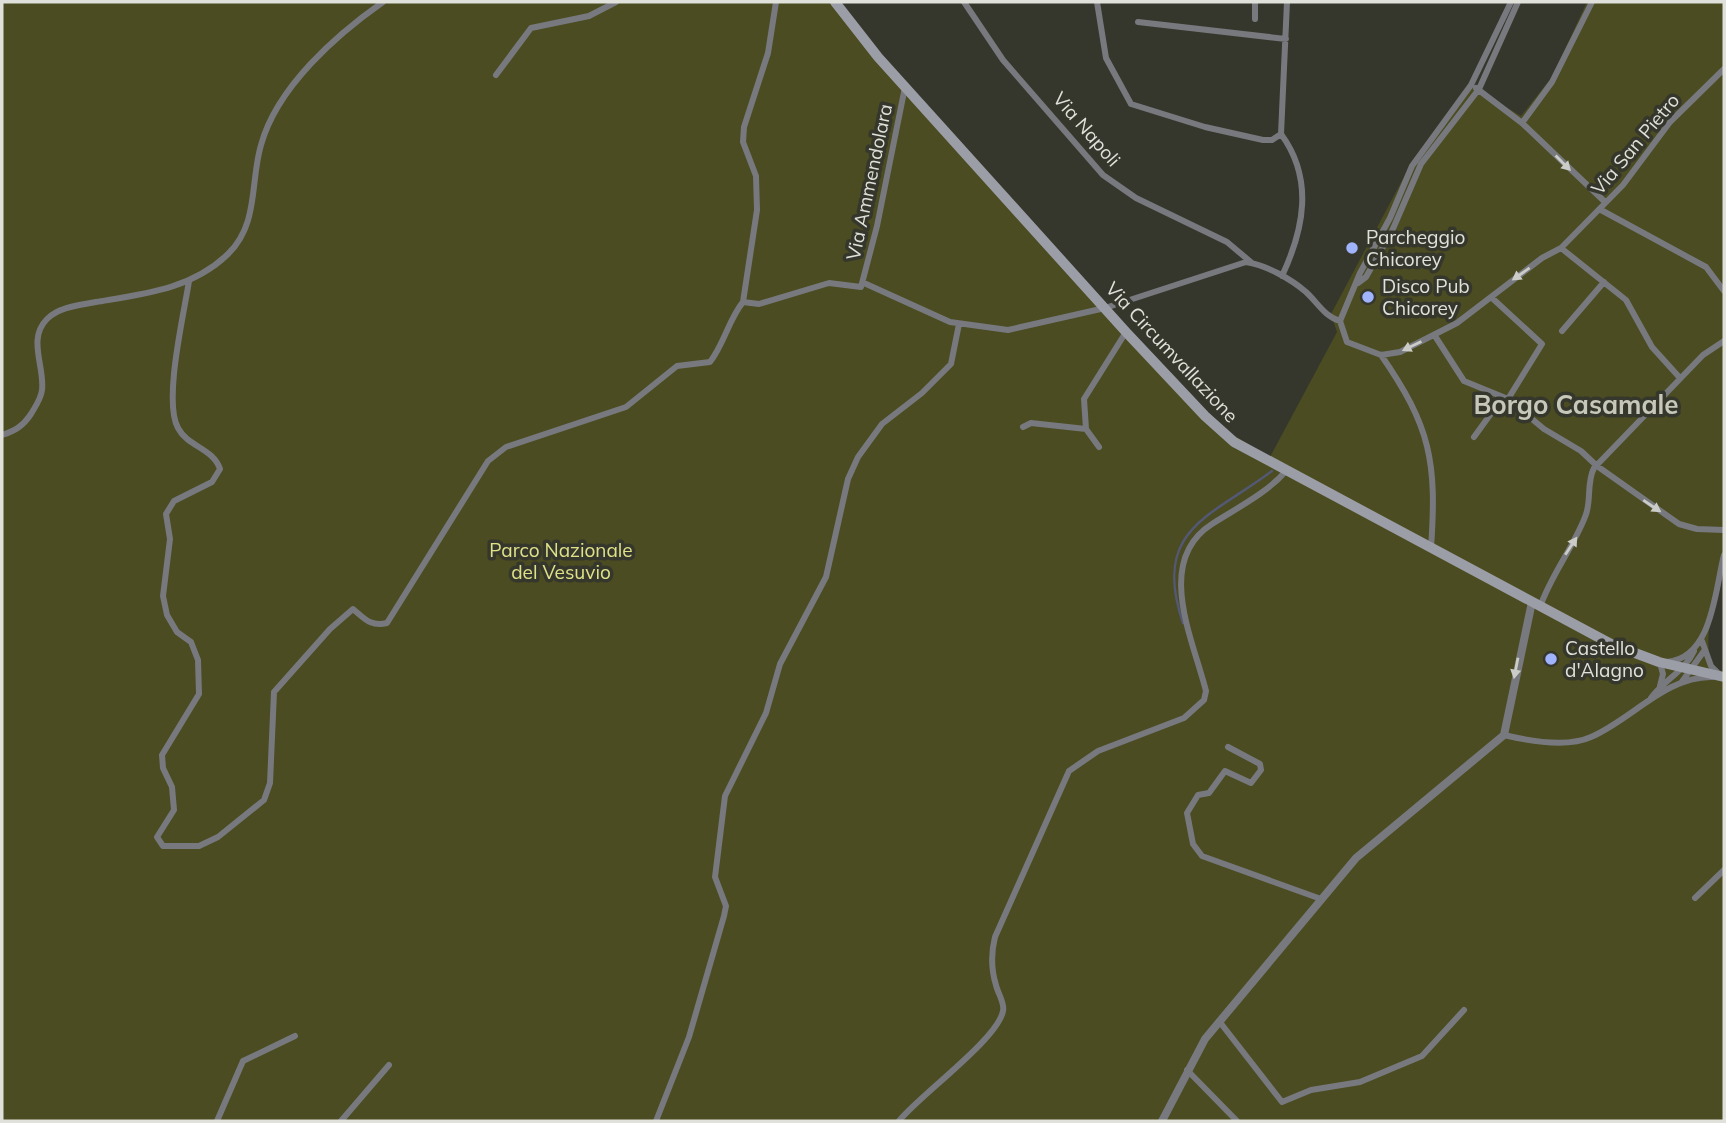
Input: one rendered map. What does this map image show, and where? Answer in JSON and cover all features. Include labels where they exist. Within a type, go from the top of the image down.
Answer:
[{"type":"main road","name":"Via Circumvallazione","points":[[835,2],[853,28],[905,87],[1126,332],[1224,434],[1267,461],[1611,644],[1656,661],[1723,677]]},
{"type":"street","points":[[2,435],[24,424],[40,400],[43,389],[38,334],[48,317],[61,310],[155,292],[189,281],[219,263],[240,240],[250,219],[264,133],[322,49],[383,2]]},
{"type":"street","points":[[496,75],[531,28],[589,16],[616,2]]},
{"type":"street","points":[[189,281],[172,405],[179,431],[217,459],[220,469],[212,482],[174,501],[166,514],[170,539],[163,596],[167,615],[177,632],[191,642],[198,660],[199,694],[162,755],[163,768],[172,787],[174,810],[158,837],[163,846],[199,846],[218,837],[264,800],[270,783],[274,692],[330,629],[353,610],[377,626],[387,623],[488,461],[506,447],[626,407],[677,366],[710,362],[723,345],[743,302],[757,210],[756,176],[743,142],[744,127],[768,53],[776,2]]},
{"type":"street","name":"Via Napoli","points":[[964,2],[1003,60],[1103,175],[1136,198],[1227,242],[1245,253],[1253,263],[1282,276],[1305,292],[1328,316],[1340,321],[1347,342],[1381,355]]},
{"type":"street","points":[[1097,2],[1106,58],[1118,75],[1126,98],[1149,111],[1235,135],[1272,139],[1281,134]]},
{"type":"street","points":[[1255,2],[1255,19]]},
{"type":"street","points":[[1282,276],[1299,234],[1303,205],[1296,160],[1281,134],[1287,2]]},
{"type":"street","points":[[1505,2],[1506,10]]},
{"type":"street","points":[[1340,321],[1412,166],[1471,85],[1511,2]]},
{"type":"street","points":[[1358,283],[1366,277],[1392,231],[1421,164],[1479,89],[1518,2]]},
{"type":"street","points":[[1522,122],[1552,82],[1592,2]]},
{"type":"street","points":[[1138,22],[1286,39]]},
{"type":"street","name":"Via San Pietro","points":[[1381,355],[1400,352],[1457,323],[1542,258],[1562,248],[1601,210],[1643,160],[1670,122],[1724,69]]},
{"type":"street","points":[[1471,85],[1522,122],[1605,202]]},
{"type":"street","name":"Via Ammendolara","points":[[743,302],[759,304],[829,283],[855,288],[864,283],[905,87]]},
{"type":"street","points":[[1601,210],[1706,267],[1724,291]]},
{"type":"street","points":[[1562,248],[1626,300],[1652,347],[1680,378]]},
{"type":"street","name":"Via Ammendolara","points":[[864,283],[959,324],[1008,330],[1105,308],[1235,264],[1253,263]]},
{"type":"street","points":[[1562,331],[1604,282]]},
{"type":"street","points":[[1474,437],[1542,344],[1490,297]]},
{"type":"street","points":[[656,1121],[690,1037],[724,916],[726,906],[715,877],[726,796],[731,781],[766,713],[780,664],[826,577],[848,479],[858,457],[883,424],[944,374],[954,355],[959,324]]},
{"type":"street","points":[[1099,447],[1086,429],[1084,399],[1126,332]]},
{"type":"street","points":[[1434,335],[1464,382],[1505,398],[1544,429],[1581,451],[1597,466],[1679,524],[1697,530],[1724,530]]},
{"type":"street","points":[[1162,1121],[1187,1070],[1219,1021],[1321,899],[1373,841],[1504,735],[1536,605],[1587,514],[1589,479],[1597,466],[1680,378],[1706,352],[1724,341]]},
{"type":"street","points":[[1381,355],[1422,424],[1433,476],[1431,548]]},
{"type":"street","points":[[1023,427],[1031,423],[1086,429]]},
{"type":"street","points":[[899,1121],[981,1043],[1002,1016],[1004,1008],[995,983],[991,953],[995,937],[1069,771],[1098,751],[1184,718],[1204,700],[1206,691],[1186,622],[1181,591],[1185,558],[1193,537],[1272,485],[1283,469]]},
{"type":"street","points":[[1723,677],[1711,666],[1702,641],[1724,555]]},
{"type":"street","points":[[1656,661],[1676,661],[1702,641]]},
{"type":"street","points":[[1681,683],[1695,649]]},
{"type":"street","points":[[1648,702],[1660,686],[1687,670],[1704,651]]},
{"type":"street","points":[[1656,661],[1663,667],[1660,686]]},
{"type":"street","points":[[1504,735],[1548,741],[1581,741],[1681,683],[1708,677],[1723,677]]},
{"type":"street","points":[[1228,747],[1260,764],[1261,770],[1251,783],[1225,771],[1209,793],[1198,796],[1187,813],[1193,844],[1202,856],[1321,899]]},
{"type":"street","points":[[1695,898],[1724,870]]},
{"type":"street","points":[[1219,1021],[1282,1102],[1311,1090],[1360,1082],[1422,1056],[1464,1010]]},
{"type":"street","points":[[218,1121],[243,1061],[295,1036]]},
{"type":"street","points":[[341,1121],[389,1065]]},
{"type":"street","points":[[1187,1070],[1237,1121]]},
{"type":"green space","name":"Parco Nazionale del Vesuvio","points":[[2,2],[839,2],[860,34],[1126,328],[1225,430],[1270,457],[1337,332],[1331,314],[1414,158],[1469,85],[1521,116],[1552,77],[1587,2],[1724,2],[1724,569],[1708,641],[1715,666],[1724,672],[1724,1121],[2,1121]]},
{"type":"waterway","points":[[1183,623],[1175,591],[1175,566],[1181,546],[1193,529],[1209,515],[1272,471]]},
{"type":"place","name":"Parcheggio Chicorey","points":[[1352,248]]},
{"type":"place","name":"Disco Pub Chicorey","points":[[1368,297]]},
{"type":"place","name":"Castello d'Alagno","points":[[1551,659]]},
{"type":"district","name":"Borgo Casamale","points":[[1576,404]]}]
